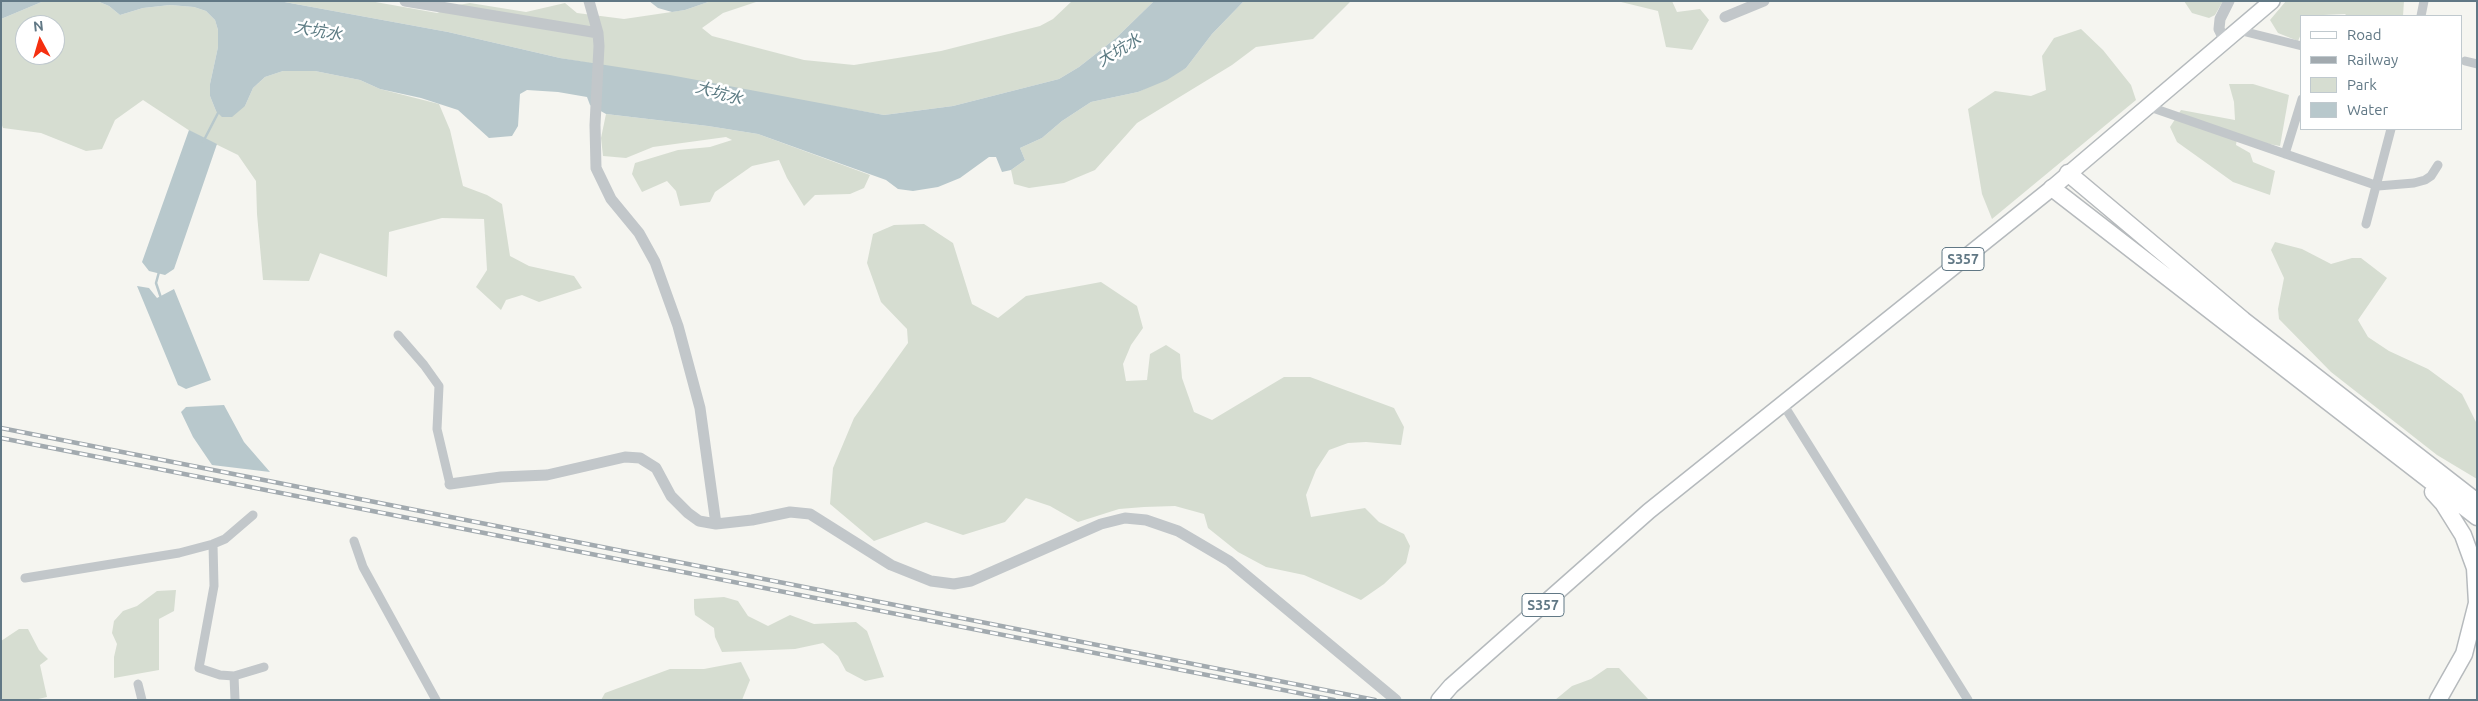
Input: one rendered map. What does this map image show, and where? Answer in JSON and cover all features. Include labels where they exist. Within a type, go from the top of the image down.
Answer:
[{"type":"highway","points":[[2068,173],[2477,516]]},
{"type":"highway","points":[[2052,188],[2397,449],[2477,502]]},
{"type":"highway","points":[[2397,449],[2477,491]]},
{"type":"highway","points":[[2397,449],[2443,502],[2463,535],[2475,568],[2476,603],[2464,654],[2438,700]]},
{"type":"main road","name":"S357","points":[[1438,700],[1451,686],[1649,511],[2052,188],[2272,1]]},
{"type":"street","points":[[406,1],[598,33]]},
{"type":"street","points":[[588,1],[598,33],[599,46],[595,125],[596,168],[611,199],[640,233],[655,262],[678,326],[700,408],[716,524]]},
{"type":"street","points":[[1725,17],[1764,1]]},
{"type":"street","points":[[2225,41],[2219,29],[2220,19],[2229,1]]},
{"type":"street","points":[[2422,15],[2424,1]]},
{"type":"street","points":[[2238,30],[2300,46]]},
{"type":"street","points":[[2465,61],[2477,64]]},
{"type":"street","points":[[2285,154],[2300,105]]},
{"type":"street","points":[[2147,106],[2375,185],[2414,183],[2431,176],[2438,165]]},
{"type":"street","points":[[2366,224],[2391,130]]},
{"type":"street","points":[[398,335],[424,365],[438,386],[437,429],[450,484],[501,477],[547,475],[616,459],[640,458],[656,468],[671,496],[688,513],[700,521],[716,524],[752,520],[790,512],[810,514],[891,565],[930,581],[954,584],[971,580],[1101,524],[1125,518],[1146,520],[1178,531],[1229,562],[1396,700]]},
{"type":"street","points":[[1782,404],[1968,700]]},
{"type":"street","points":[[25,578],[179,553],[213,544],[226,539],[253,515]]},
{"type":"street","points":[[354,541],[363,567],[436,700]]},
{"type":"street","points":[[213,544],[214,586],[199,668],[220,675],[234,676],[264,667]]},
{"type":"street","points":[[234,676],[234,700]]},
{"type":"street","points":[[138,684],[142,700]]},
{"type":"green space","points":[[44,1],[97,1],[109,6],[120,15],[143,8],[170,5],[194,7],[206,11],[215,20],[218,30],[218,47],[210,84],[210,96],[216,111],[245,106],[253,88],[265,77],[283,71],[315,71],[360,80],[380,89],[439,104],[450,130],[463,186],[487,195],[502,204],[510,256],[529,266],[574,276],[582,288],[539,302],[522,295],[506,300],[501,310],[476,287],[487,270],[484,219],[442,218],[389,232],[387,277],[320,253],[309,281],[263,280],[256,181],[238,155],[193,133],[143,100],[115,120],[102,149],[86,151],[41,133],[3,128],[1,123],[1,19]]},
{"type":"green space","points":[[279,1],[370,1],[437,13],[458,5],[470,3],[526,12],[565,3],[577,13],[624,19],[685,10],[711,1],[759,1],[723,13],[702,28],[712,36],[804,60],[854,65],[941,51],[1040,26],[1053,19],[1072,1],[1154,1],[1116,38],[1079,67],[1059,79],[953,106],[884,115],[560,58],[448,32]]},
{"type":"green space","points":[[1244,1],[1351,1],[1313,39],[1256,47],[1232,65],[1137,123],[1095,170],[1064,183],[1029,188],[1014,184],[1011,170],[1025,160],[1020,148],[1042,138],[1062,121],[1091,102],[1138,92],[1186,68],[1212,34]]},
{"type":"green space","points":[[1617,1],[1672,1],[1677,12],[1700,9],[1709,20],[1692,50],[1666,47],[1658,11]]},
{"type":"green space","points":[[2184,1],[2223,1],[2215,15],[2209,18],[2192,13]]},
{"type":"green space","points":[[2286,1],[2404,1],[2403,15],[2300,15],[2300,36],[2298,41],[2278,33],[2270,20]]},
{"type":"green space","points":[[2081,29],[2103,50],[2131,85],[2136,100],[1992,219],[1982,194],[1968,109],[1995,91],[2031,96],[2046,90],[2042,56],[2054,38]]},
{"type":"green space","points":[[2229,84],[2253,84],[2289,95],[2280,146],[2237,138],[2236,145],[2250,153],[2253,162],[2275,171],[2270,195],[2233,182],[2177,142],[2170,127],[2181,110],[2235,120],[2234,102]]},
{"type":"green space","points":[[606,114],[758,134],[870,175],[864,188],[850,194],[815,195],[804,206],[787,178],[779,160],[752,166],[715,192],[710,202],[680,206],[676,191],[667,181],[642,192],[632,174],[635,163],[678,150],[710,147],[732,140],[726,137],[653,147],[626,158],[603,156],[601,138]]},
{"type":"green space","points":[[924,224],[953,243],[972,304],[998,318],[1026,296],[1101,282],[1137,306],[1143,328],[1131,345],[1123,364],[1126,381],[1147,380],[1150,354],[1166,345],[1180,354],[1182,378],[1194,412],[1212,420],[1284,377],[1310,377],[1394,408],[1404,427],[1401,445],[1366,442],[1348,443],[1329,450],[1316,470],[1306,495],[1311,517],[1365,508],[1379,522],[1404,534],[1410,546],[1406,563],[1384,584],[1361,600],[1304,575],[1266,567],[1238,552],[1208,528],[1204,514],[1175,506],[1144,507],[1119,509],[1078,522],[1050,506],[1026,498],[1005,522],[963,535],[926,522],[874,541],[830,504],[833,468],[854,418],[908,343],[907,329],[881,302],[867,263],[873,234],[894,225]]},
{"type":"green space","points":[[2275,242],[2302,249],[2331,264],[2352,258],[2361,258],[2387,278],[2358,320],[2368,337],[2389,351],[2428,369],[2462,394],[2477,424],[2477,479],[2437,455],[2331,372],[2279,319],[2278,309],[2284,278],[2271,250]]},
{"type":"green space","points":[[176,590],[174,611],[159,619],[159,670],[114,678],[114,657],[117,644],[112,633],[114,621],[123,611],[137,606],[157,591]]},
{"type":"green space","points":[[724,597],[738,601],[748,616],[768,626],[790,615],[814,624],[856,622],[867,631],[884,677],[865,681],[846,671],[838,656],[823,643],[795,649],[722,652],[715,637],[714,628],[695,615],[694,599]]},
{"type":"green space","points":[[19,629],[28,629],[39,650],[48,659],[40,665],[47,697],[34,700],[1,700],[1,641]]},
{"type":"green space","points":[[741,662],[750,680],[742,700],[601,700],[605,693],[670,669],[704,669]]},
{"type":"green space","points":[[1607,668],[1619,668],[1649,700],[1555,700],[1572,686],[1591,679]]},
{"type":"water","points":[[1,1],[44,1],[1,19]]},
{"type":"water","name":"大坑水","points":[[97,1],[279,1],[448,32],[560,58],[670,75],[884,115],[953,106],[1059,79],[1079,67],[1116,38],[1154,1],[1244,1],[1212,34],[1186,68],[1167,80],[1138,92],[1091,102],[1062,121],[1042,138],[1020,148],[1025,160],[1011,170],[1002,172],[996,157],[989,157],[960,178],[938,187],[913,191],[898,189],[886,180],[758,134],[606,114],[590,105],[587,97],[558,92],[527,90],[520,94],[518,126],[512,136],[489,138],[458,110],[421,98],[380,89],[360,80],[315,71],[283,71],[265,77],[253,88],[245,106],[232,117],[222,117],[216,111],[210,96],[210,84],[218,47],[218,30],[215,20],[206,11],[194,7],[170,5],[143,8],[120,15],[109,6]]},
{"type":"water","points":[[649,1],[711,1],[685,10],[672,12],[658,8]]},
{"type":"water","points":[[189,130],[217,144],[174,269],[165,275],[149,271],[142,262]]},
{"type":"water","points":[[137,286],[149,288],[157,298],[174,289],[211,380],[186,389],[178,385]]},
{"type":"water","points":[[224,405],[244,442],[270,472],[212,465],[193,437],[181,412],[186,407]]},
{"type":"waterway","points":[[203,142],[219,111]]},
{"type":"waterway","points":[[159,272],[156,283],[161,298]]},
{"type":"railway","points":[[1,428],[1375,700]]},
{"type":"railway","points":[[1,438],[1334,700]]}]
